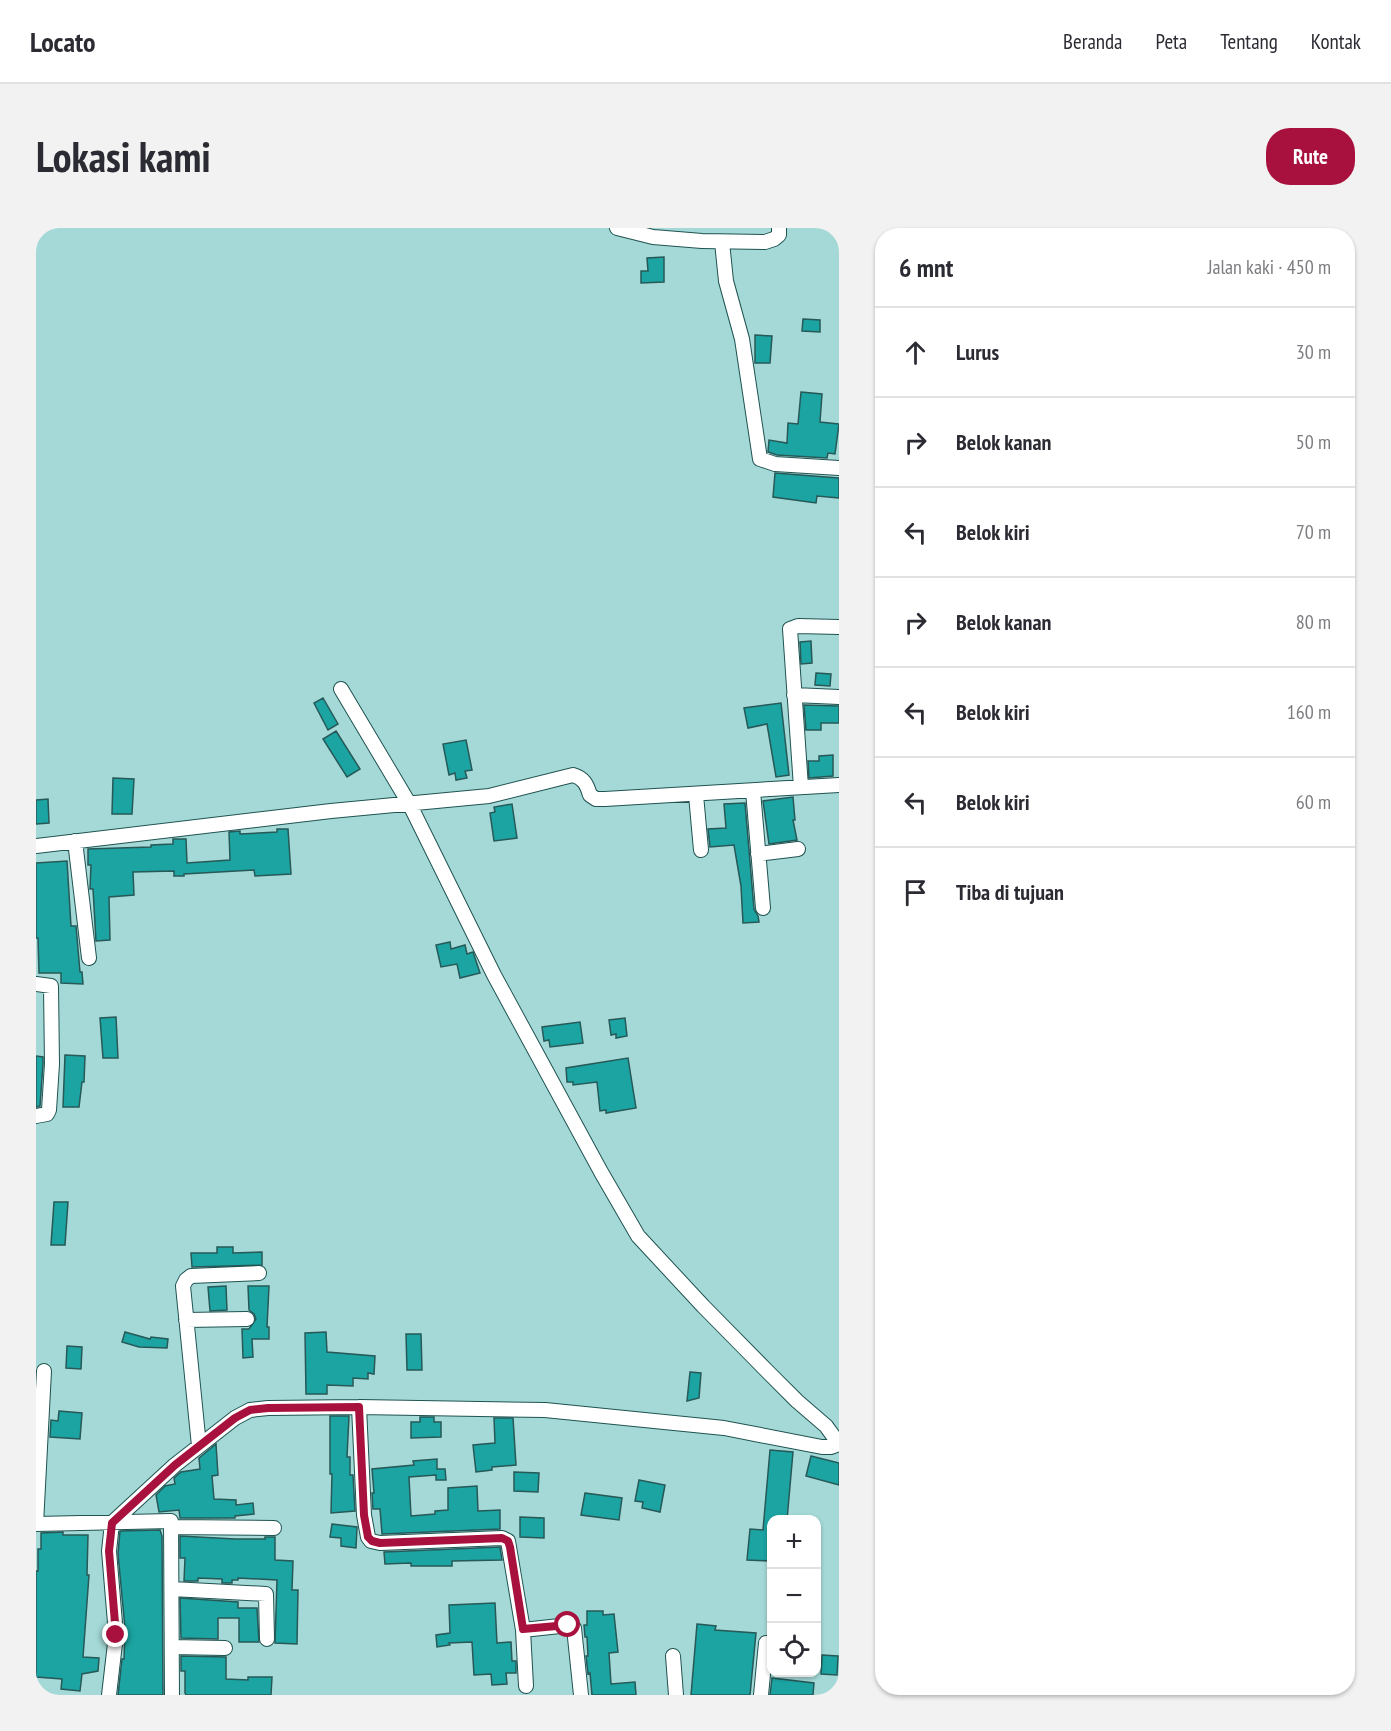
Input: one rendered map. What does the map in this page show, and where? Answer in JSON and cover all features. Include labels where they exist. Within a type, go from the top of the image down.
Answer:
[{"type":"street","points":[[617,228],[653,237],[722,242],[765,242],[774,239],[778,235],[779,228]]},
{"type":"street","points":[[722,242],[726,282],[742,339],[760,459],[776,464],[839,468]]},
{"type":"street","points":[[801,787],[790,628],[798,626],[839,627]]},
{"type":"street","points":[[109,1695],[116,1635],[109,1551],[112,1523],[175,1465],[235,1418],[250,1410],[359,1407],[545,1410],[724,1428],[822,1447],[839,1444],[826,1425],[797,1401],[769,1373],[686,1289],[638,1236],[601,1173],[494,975],[410,805],[341,689]]},
{"type":"street","points":[[794,695],[839,697]]},
{"type":"street","points":[[36,846],[331,811],[489,796],[573,774],[580,777],[590,795],[596,798],[696,795],[839,785]]},
{"type":"street","points":[[753,791],[763,908]]},
{"type":"street","points":[[696,795],[701,850]]},
{"type":"street","points":[[75,841],[88,958]]},
{"type":"street","points":[[758,854],[798,849]]},
{"type":"street","points":[[36,984],[51,986],[52,1064],[49,1110],[47,1114],[36,1116]]},
{"type":"street","points":[[199,1446],[183,1286],[191,1276],[259,1273]]},
{"type":"street","points":[[186,1320],[247,1319]]},
{"type":"street","points":[[44,1371],[36,1524],[170,1521],[172,1527],[172,1695]]},
{"type":"street","points":[[359,1407],[364,1515],[368,1537],[380,1543],[502,1538],[508,1541],[523,1629],[526,1686]]},
{"type":"street","points":[[172,1527],[274,1528]]},
{"type":"street","points":[[172,1589],[266,1594],[267,1639]]},
{"type":"street","points":[[523,1629],[568,1625],[574,1628],[581,1695]]},
{"type":"street","points":[[761,1695],[766,1643]]},
{"type":"street","points":[[172,1647],[225,1648]]},
{"type":"street","points":[[673,1656],[676,1695]]},
{"type":"building","points":[[664,257],[664,282],[641,283],[641,271],[648,271],[647,258]]},
{"type":"building","points":[[803,319],[820,320],[820,332],[802,331]]},
{"type":"building","points":[[755,335],[772,336],[770,363],[755,363]]},
{"type":"building","points":[[801,392],[822,394],[820,422],[839,424],[835,454],[828,453],[827,458],[777,455],[768,452],[769,440],[787,443],[788,423],[798,424]]},
{"type":"building","points":[[775,473],[839,478],[839,498],[817,496],[816,503],[773,497]]},
{"type":"building","points":[[811,641],[812,663],[801,664],[800,642]]},
{"type":"building","points":[[816,673],[831,674],[830,686],[815,685]]},
{"type":"building","points":[[323,698],[338,724],[328,730],[314,703]]},
{"type":"building","points":[[781,703],[789,775],[776,777],[767,724],[748,728],[744,708]]},
{"type":"building","points":[[804,705],[839,706],[839,723],[821,723],[821,730],[806,730]]},
{"type":"building","points":[[336,731],[360,769],[347,777],[323,739]]},
{"type":"building","points":[[466,740],[472,770],[465,771],[467,778],[456,780],[455,773],[449,775],[443,744]]},
{"type":"building","points":[[833,755],[833,776],[809,778],[808,761],[819,761],[819,756]]},
{"type":"building","points":[[113,778],[134,779],[132,814],[112,814]]},
{"type":"building","points":[[793,797],[795,820],[793,820],[797,840],[769,844],[763,801]]},
{"type":"building","points":[[48,799],[49,823],[36,824],[36,800]]},
{"type":"building","points":[[745,803],[754,909],[759,922],[743,923],[741,886],[734,845],[710,847],[708,829],[726,828],[724,804]]},
{"type":"building","points":[[512,804],[517,838],[494,841],[490,813],[495,812],[494,807]]},
{"type":"building","points":[[277,829],[288,829],[291,874],[255,876],[254,870],[184,874],[184,876],[174,876],[174,871],[133,872],[134,895],[109,897],[110,940],[96,941],[88,849],[151,847],[151,845],[173,844],[173,839],[186,839],[187,863],[230,860],[229,832],[240,831],[240,834],[277,832]]},
{"type":"building","points":[[67,861],[71,926],[76,926],[83,984],[61,983],[61,973],[39,973],[38,938],[36,938],[36,863]]},
{"type":"building","points":[[450,942],[451,949],[465,945],[467,954],[473,952],[480,973],[460,978],[457,964],[441,967],[436,945]]},
{"type":"building","points":[[116,1017],[118,1058],[103,1058],[100,1018]]},
{"type":"building","points":[[625,1018],[627,1036],[616,1038],[616,1034],[611,1035],[609,1020]]},
{"type":"building","points":[[580,1022],[583,1043],[550,1047],[549,1040],[544,1041],[542,1027]]},
{"type":"building","points":[[65,1055],[85,1056],[84,1082],[82,1082],[79,1107],[63,1107]]},
{"type":"building","points":[[36,1056],[43,1057],[43,1064],[40,1106],[36,1107]]},
{"type":"building","points":[[628,1058],[636,1108],[606,1113],[606,1110],[600,1111],[597,1082],[573,1085],[573,1082],[567,1082],[566,1068]]},
{"type":"building","points":[[54,1202],[68,1202],[65,1245],[51,1245]]},
{"type":"building","points":[[217,1247],[233,1247],[233,1253],[262,1252],[262,1265],[192,1267],[191,1253],[217,1253]]},
{"type":"building","points":[[226,1286],[227,1310],[210,1311],[208,1287]]},
{"type":"building","points":[[248,1286],[269,1286],[267,1327],[269,1327],[269,1339],[252,1339],[253,1357],[243,1358],[242,1329],[249,1329],[256,1319],[249,1310]]},
{"type":"building","points":[[125,1332],[150,1339],[151,1337],[168,1339],[167,1348],[139,1347],[122,1342]]},
{"type":"building","points":[[326,1332],[327,1352],[375,1356],[374,1374],[368,1373],[368,1379],[353,1378],[353,1386],[327,1385],[327,1394],[306,1394],[305,1333]]},
{"type":"building","points":[[406,1334],[421,1334],[422,1370],[407,1370]]},
{"type":"building","points":[[67,1346],[82,1347],[81,1369],[66,1368]]},
{"type":"building","points":[[690,1372],[701,1373],[699,1398],[687,1401]]},
{"type":"building","points":[[59,1411],[82,1413],[80,1439],[50,1437],[51,1420],[58,1421]]},
{"type":"building","points":[[330,1416],[349,1416],[347,1457],[350,1457],[350,1475],[353,1475],[355,1511],[331,1513]]},
{"type":"building","points":[[420,1417],[434,1417],[434,1422],[441,1422],[441,1437],[411,1438],[411,1422],[420,1422]]},
{"type":"building","points":[[494,1418],[513,1418],[516,1465],[492,1467],[492,1470],[476,1472],[473,1445],[495,1443]]},
{"type":"building","points":[[216,1444],[218,1475],[212,1476],[214,1499],[236,1500],[236,1505],[253,1503],[254,1514],[235,1516],[235,1518],[180,1518],[179,1510],[159,1512],[156,1495],[165,1486],[175,1484],[174,1478],[181,1472],[200,1469],[199,1458]]},
{"type":"building","points":[[770,1450],[793,1452],[787,1515],[767,1515],[767,1561],[747,1560],[750,1529],[763,1530]]},
{"type":"building","points":[[811,1456],[839,1463],[839,1485],[806,1476]]},
{"type":"building","points":[[437,1459],[437,1469],[445,1469],[446,1480],[436,1480],[436,1475],[409,1477],[411,1516],[435,1514],[435,1511],[448,1510],[448,1488],[477,1486],[478,1511],[500,1510],[500,1529],[382,1534],[380,1509],[373,1509],[372,1469],[414,1465],[413,1461]]},
{"type":"building","points":[[514,1472],[539,1473],[538,1492],[514,1491]]},
{"type":"building","points":[[639,1480],[665,1485],[660,1512],[642,1508],[643,1502],[635,1501]]},
{"type":"building","points":[[585,1493],[622,1498],[619,1520],[581,1515]]},
{"type":"building","points":[[520,1517],[544,1518],[544,1538],[520,1537]]},
{"type":"building","points":[[332,1524],[357,1527],[356,1548],[341,1546],[341,1538],[330,1537]]},
{"type":"building","points":[[160,1530],[162,1536],[163,1695],[118,1695],[122,1659],[124,1659],[125,1628],[118,1554],[120,1531]]},
{"type":"building","points":[[63,1532],[63,1535],[88,1535],[87,1575],[89,1575],[83,1657],[99,1658],[98,1671],[82,1674],[80,1691],[61,1689],[62,1679],[36,1677],[38,1549],[41,1549],[41,1533]]},
{"type":"building","points":[[180,1536],[235,1539],[275,1537],[275,1560],[293,1561],[292,1590],[298,1590],[297,1644],[275,1643],[277,1580],[238,1578],[238,1580],[232,1580],[232,1583],[222,1583],[222,1579],[198,1578],[198,1581],[184,1581],[185,1558],[180,1558]]},
{"type":"building","points":[[500,1547],[502,1560],[452,1561],[452,1566],[385,1564],[384,1552]]},
{"type":"building","points":[[180,1598],[238,1602],[238,1608],[257,1608],[259,1642],[239,1642],[239,1618],[218,1618],[218,1639],[181,1638]]},
{"type":"building","points":[[495,1603],[497,1643],[511,1642],[512,1661],[516,1661],[516,1673],[506,1673],[507,1684],[492,1685],[491,1674],[474,1675],[472,1642],[449,1643],[450,1645],[437,1647],[436,1635],[450,1633],[449,1605]]},
{"type":"building","points":[[587,1611],[603,1611],[603,1615],[614,1614],[618,1652],[609,1653],[611,1684],[635,1682],[636,1695],[592,1695],[584,1625],[587,1625]]},
{"type":"building","points":[[697,1624],[716,1626],[715,1630],[756,1633],[750,1695],[691,1695]]},
{"type":"building","points":[[822,1655],[838,1656],[837,1675],[821,1674]]},
{"type":"building","points":[[181,1656],[226,1657],[226,1679],[248,1680],[248,1677],[272,1677],[271,1695],[186,1695],[185,1671],[181,1671]]},
{"type":"building","points":[[772,1678],[814,1683],[813,1695],[770,1695]]},
{"type":"route","points":[[116,1635],[109,1551],[112,1523],[175,1465],[235,1418],[250,1410],[268,1408],[359,1407],[364,1515],[368,1537],[380,1543],[502,1538],[508,1541],[510,1547],[523,1629],[568,1625]]}]
